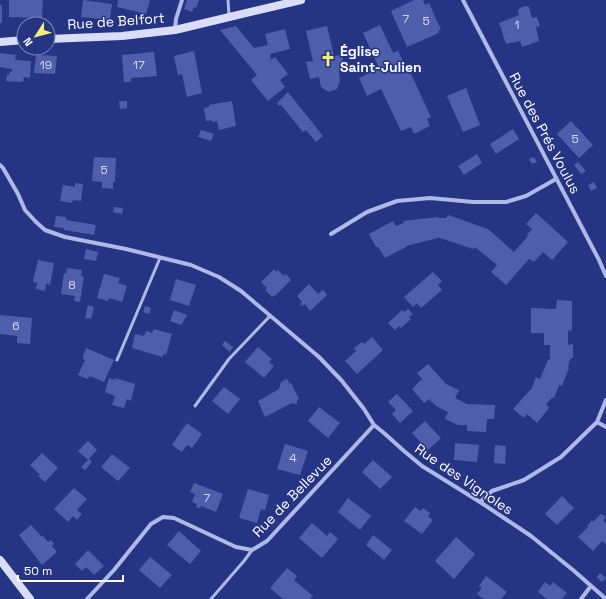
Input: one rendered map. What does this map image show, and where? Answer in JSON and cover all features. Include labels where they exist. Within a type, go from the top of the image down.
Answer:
[{"type":"main road","name":"Rue de Belfort","points":[[56,39],[122,36],[175,30],[301,0]]},
{"type":"main road","points":[[0,42],[16,41]]},
{"type":"main road","points":[[0,560],[30,599]]},
{"type":"street","points":[[175,30],[176,19],[182,0]]},
{"type":"street","name":"Rue des Prés Voulus","points":[[463,0],[606,276]]},
{"type":"street","name":"Rue des Vignoles","points":[[0,165],[18,194],[25,210],[45,230],[65,237],[191,265],[219,277],[242,291],[319,357],[364,409],[374,425],[404,451],[422,466],[531,536],[606,599]]},
{"type":"street","points":[[330,234],[367,212],[397,201],[430,198],[473,202],[506,202],[526,196],[556,179]]},
{"type":"street","points":[[480,502],[492,491],[524,480],[561,457],[597,422],[606,400]]},
{"type":"street","points":[[597,422],[606,427]]},
{"type":"street","name":"Rue de Bellevue","points":[[252,550],[267,541],[374,425]]},
{"type":"street","points":[[87,599],[114,570],[151,524],[163,517],[174,518],[236,547],[252,550]]},
{"type":"street","points":[[581,599],[591,586]]},
{"type":"lane","points":[[228,0],[230,16]]},
{"type":"lane","points":[[117,360],[160,258]]},
{"type":"lane","points":[[195,406],[229,359],[270,316]]},
{"type":"lane","name":"Rue de Bellevue","points":[[211,599],[252,550]]},
{"type":"building","points":[[9,0],[43,0],[42,16],[9,17]]},
{"type":"building","points":[[83,0],[112,4],[110,20],[81,17]]},
{"type":"building","points":[[118,0],[150,0],[146,14],[117,7]]},
{"type":"building","points":[[187,0],[199,0],[196,8],[194,7],[192,12],[184,9]]},
{"type":"building","points":[[414,0],[423,0],[425,5],[429,3],[441,30],[438,31],[439,33],[407,47],[391,11]]},
{"type":"building","points":[[0,5],[2,5],[2,23],[0,23]]},
{"type":"building","points":[[526,6],[529,7],[532,18],[537,17],[540,26],[536,27],[539,41],[522,47],[520,41],[506,44],[499,23],[519,15],[518,11],[520,8]]},
{"type":"building","points":[[380,25],[393,53],[398,51],[409,74],[411,74],[431,117],[427,119],[430,126],[414,134],[411,127],[401,131],[381,89],[367,96],[359,78],[379,68],[363,33]]},
{"type":"building","points":[[236,26],[254,48],[268,45],[265,34],[285,29],[290,49],[270,54],[271,60],[275,57],[288,74],[280,80],[285,87],[268,101],[251,80],[257,75],[220,30]]},
{"type":"building","name":"Église Saint-Julien","points":[[327,26],[334,56],[342,55],[345,69],[339,70],[340,81],[337,89],[329,92],[321,87],[319,77],[310,79],[306,62],[313,61],[306,31]]},
{"type":"building","points":[[194,51],[202,93],[187,97],[182,74],[178,75],[174,56]]},
{"type":"building","points":[[154,52],[157,76],[131,78],[131,82],[124,82],[122,55]]},
{"type":"building","points":[[0,53],[16,55],[15,60],[31,61],[30,78],[24,77],[23,82],[6,81],[7,75],[9,75],[10,71],[12,72],[12,69],[0,67]]},
{"type":"building","points":[[36,56],[57,56],[55,74],[34,73]]},
{"type":"building","points":[[466,88],[480,125],[463,132],[447,96]]},
{"type":"building","points":[[288,92],[323,136],[316,142],[306,130],[303,132],[281,105],[279,106],[277,103]]},
{"type":"building","points":[[119,101],[127,101],[127,108],[120,109]]},
{"type":"building","points":[[232,101],[236,126],[219,130],[217,121],[206,121],[204,108],[209,107],[209,105]]},
{"type":"building","points":[[571,121],[593,145],[579,158],[557,134]]},
{"type":"building","points":[[513,129],[519,139],[496,154],[490,144]]},
{"type":"building","points":[[201,130],[214,134],[211,141],[198,137]]},
{"type":"building","points":[[477,154],[482,163],[464,175],[458,166]]},
{"type":"building","points":[[94,157],[116,158],[115,182],[113,182],[113,189],[102,188],[102,182],[92,181]]},
{"type":"building","points":[[534,157],[537,162],[532,164],[529,159]]},
{"type":"building","points":[[578,162],[586,171],[581,174],[574,165]]},
{"type":"building","points":[[594,182],[597,188],[591,191],[588,185]]},
{"type":"building","points":[[75,183],[83,184],[81,201],[73,200],[72,203],[60,201],[63,185],[75,187]]},
{"type":"building","points":[[114,207],[123,208],[122,214],[113,212]]},
{"type":"building","points":[[536,213],[568,242],[552,260],[543,252],[534,262],[529,259],[506,285],[491,272],[497,265],[475,247],[473,249],[437,237],[438,238],[406,246],[385,258],[378,247],[376,247],[369,234],[393,221],[396,226],[404,223],[403,221],[438,217],[446,218],[448,215],[488,229],[514,252],[532,229],[526,224]]},
{"type":"building","points":[[56,216],[66,217],[66,220],[96,225],[94,235],[54,227]]},
{"type":"building","points":[[86,249],[98,252],[96,261],[84,259]]},
{"type":"building","points":[[38,260],[54,263],[50,285],[46,284],[45,291],[36,289],[37,283],[33,282]]},
{"type":"building","points":[[67,268],[82,270],[81,276],[84,277],[80,302],[74,301],[75,296],[61,294],[64,273],[66,274]]},
{"type":"building","points":[[274,269],[276,272],[278,270],[284,276],[286,274],[291,280],[275,296],[274,295],[272,297],[265,290],[267,288],[261,282]]},
{"type":"building","points":[[433,272],[442,281],[438,285],[442,290],[421,308],[417,303],[413,307],[404,297]]},
{"type":"building","points":[[104,274],[120,278],[118,283],[127,286],[122,302],[109,298],[108,301],[97,298]]},
{"type":"building","points":[[176,279],[196,285],[189,306],[170,300]]},
{"type":"building","points":[[309,284],[318,294],[323,290],[327,295],[310,311],[305,304],[302,306],[300,304],[302,302],[297,296]]},
{"type":"building","points":[[557,300],[572,301],[572,330],[568,331],[568,345],[573,344],[573,358],[570,359],[569,368],[562,386],[559,385],[554,398],[546,404],[549,408],[537,423],[527,414],[524,418],[513,409],[531,390],[536,377],[540,379],[548,360],[550,359],[550,345],[544,345],[544,333],[531,333],[531,308],[556,309]]},
{"type":"building","points":[[88,305],[94,307],[91,319],[85,318]]},
{"type":"building","points":[[145,306],[151,308],[149,314],[143,312]]},
{"type":"building","points":[[408,309],[413,314],[409,317],[411,319],[401,328],[399,326],[395,330],[388,323],[402,310],[404,312]]},
{"type":"building","points":[[174,310],[187,315],[181,325],[170,321]]},
{"type":"building","points":[[0,315],[32,318],[30,344],[17,343],[17,336],[0,334]]},
{"type":"building","points":[[154,329],[172,334],[166,355],[164,354],[162,357],[132,348],[135,334],[144,336],[146,331],[152,333]]},
{"type":"building","points":[[372,337],[383,350],[357,374],[345,361],[356,351],[354,348],[362,342],[364,344]]},
{"type":"building","points":[[225,341],[233,347],[230,352],[222,345]]},
{"type":"building","points":[[258,347],[272,359],[269,362],[274,366],[264,378],[245,362]]},
{"type":"building","points":[[86,348],[114,360],[104,382],[90,376],[87,379],[78,375],[85,360],[83,359],[83,356]]},
{"type":"building","points":[[428,364],[446,384],[459,390],[455,398],[467,404],[495,405],[494,419],[487,419],[486,432],[467,431],[467,425],[458,425],[445,419],[448,412],[436,406],[429,399],[424,403],[412,389],[422,379],[417,373]]},
{"type":"building","points":[[109,378],[115,380],[115,378],[135,384],[131,401],[127,399],[124,408],[112,405],[115,396],[105,392]]},
{"type":"building","points":[[287,379],[290,384],[291,383],[299,399],[297,400],[297,404],[292,403],[265,417],[258,401],[279,389],[281,382]]},
{"type":"building","points":[[224,387],[240,399],[228,414],[212,401]]},
{"type":"building","points":[[397,394],[413,411],[400,423],[392,414],[396,410],[388,402]]},
{"type":"building","points":[[319,407],[340,423],[328,438],[308,421]]},
{"type":"building","points":[[425,421],[441,438],[428,450],[412,433]]},
{"type":"building","points":[[187,423],[202,434],[192,448],[187,445],[182,452],[172,445]]},
{"type":"building","points":[[88,441],[97,450],[88,460],[78,451]]},
{"type":"building","points":[[455,443],[479,445],[477,462],[454,460]]},
{"type":"building","points":[[285,444],[308,451],[300,475],[277,469]]},
{"type":"building","points":[[495,445],[506,446],[505,464],[494,463]]},
{"type":"building","points":[[42,453],[58,468],[45,482],[38,476],[40,475],[30,465]]},
{"type":"building","points":[[112,454],[130,468],[118,481],[101,467]]},
{"type":"building","points":[[89,459],[92,462],[85,470],[81,467]]},
{"type":"building","points":[[373,460],[392,477],[380,489],[362,472]]},
{"type":"building","points":[[194,483],[223,494],[216,512],[201,506],[200,508],[196,507],[197,504],[192,502],[195,494],[190,492]]},
{"type":"building","points":[[74,488],[87,499],[77,510],[82,514],[77,520],[73,516],[68,522],[54,509]]},
{"type":"building","points":[[248,489],[269,495],[265,510],[261,509],[257,523],[239,518]]},
{"type":"building","points":[[562,496],[574,508],[557,525],[545,514]]},
{"type":"building","points":[[348,498],[371,516],[360,530],[338,512]]},
{"type":"building","points":[[415,507],[421,511],[423,508],[430,513],[428,516],[433,520],[422,534],[404,521]]},
{"type":"building","points":[[601,514],[605,516],[605,519],[603,520],[606,523],[606,542],[605,544],[602,541],[593,551],[578,537],[588,527],[587,526],[592,520],[593,522]]},
{"type":"building","points":[[312,523],[327,536],[330,532],[338,539],[322,558],[299,538]]},
{"type":"building","points":[[31,525],[48,542],[51,540],[54,544],[52,546],[57,552],[42,565],[19,535]]},
{"type":"building","points":[[179,531],[201,551],[190,564],[167,545]]},
{"type":"building","points":[[373,535],[392,550],[384,560],[366,545]]},
{"type":"building","points":[[456,537],[475,554],[454,579],[435,561]]},
{"type":"building","points":[[88,550],[104,566],[94,575],[86,567],[82,571],[75,564]]},
{"type":"building","points":[[150,557],[172,575],[160,588],[139,570]]},
{"type":"building","points":[[287,568],[297,576],[294,580],[313,596],[310,599],[283,599],[270,588]]},
{"type":"building","points":[[600,573],[606,578],[602,582],[597,577]]},
{"type":"building","points":[[486,576],[507,592],[501,599],[484,599],[477,594],[482,588],[479,586]]},
{"type":"building","points":[[545,582],[550,586],[553,582],[567,593],[562,599],[547,599],[538,592]]},
{"type":"place","name":"Église Saint-Julien","points":[[328,59]]}]
